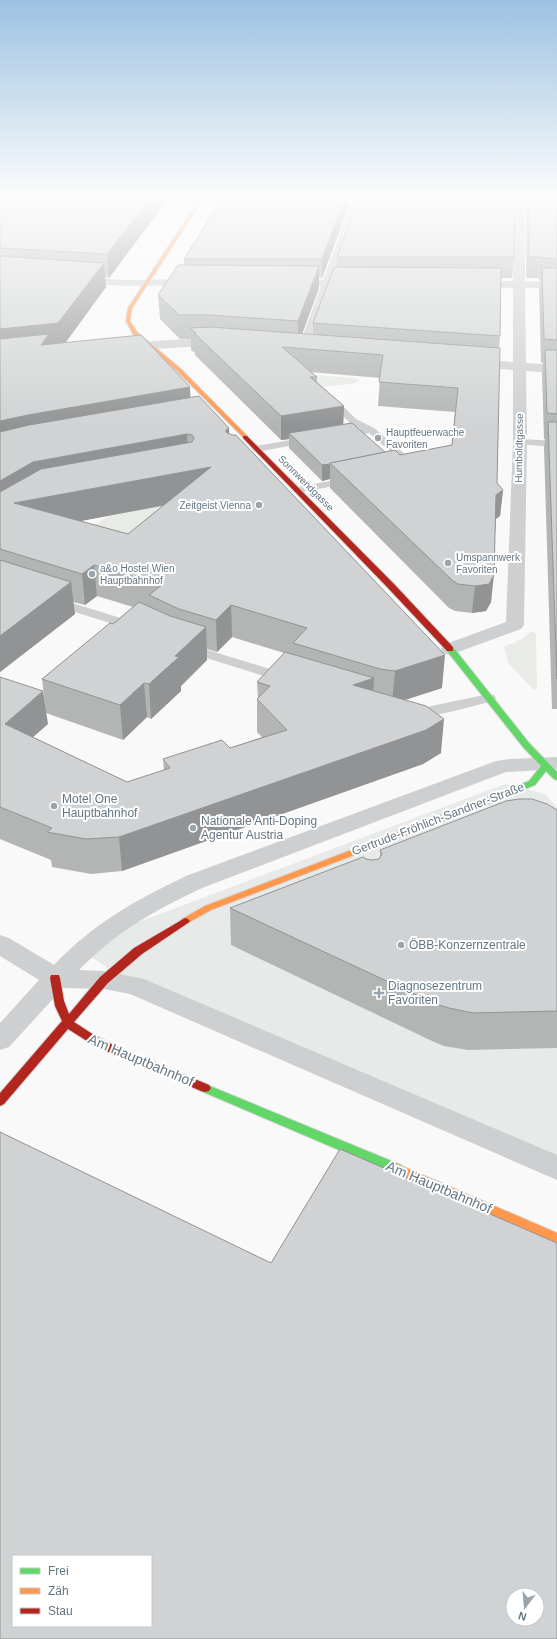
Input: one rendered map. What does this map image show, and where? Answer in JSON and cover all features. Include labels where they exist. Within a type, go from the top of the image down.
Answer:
[{"type":"main road","name":"Sonnwendgasse","points":[[151,274],[130,308],[127,317],[134,333],[153,345],[170,360],[222,414],[256,453],[298,490],[450,649],[526,745],[553,769]]},
{"type":"main road","points":[[134,347],[153,345]]},
{"type":"main road","name":"Gertrude-Fröhlich-Sandner-Straße","points":[[0,1101],[104,980],[153,939],[215,905],[526,786],[553,769]]},
{"type":"main road","name":"Am Hauptbahnhof","points":[[55,978],[59,1002],[68,1023],[88,1038],[557,1238]]},
{"type":"street","points":[[306,350],[305,346],[332,274]]},
{"type":"street","name":"Humboldtgasse","points":[[450,649],[515,625],[520,442],[519,274]]},
{"type":"street","points":[[62,279],[124,283],[204,282]]},
{"type":"street","points":[[274,282],[368,283]]},
{"type":"street","points":[[456,284],[557,285]]},
{"type":"street","points":[[153,345],[194,343],[235,345]]},
{"type":"street","points":[[290,349],[321,351]]},
{"type":"street","points":[[456,362],[557,369]]},
{"type":"street","points":[[205,417],[222,414]]},
{"type":"street","name":"Gertrude-Fröhlich-Sandner-Straße","points":[[0,1040],[55,978],[82,951],[110,928],[152,903],[194,882],[503,766],[522,764],[553,769]]},
{"type":"street","points":[[0,944],[55,978],[104,980],[135,986],[557,1168]]},
{"type":"lane","points":[[334,402],[353,421],[371,430],[414,467],[400,470]]},
{"type":"lane","points":[[332,436],[371,430]]},
{"type":"lane","points":[[256,453],[316,439]]},
{"type":"lane","points":[[520,442],[557,444]]},
{"type":"lane","points":[[298,490],[362,477]]},
{"type":"lane","points":[[45,598],[150,632]]},
{"type":"lane","points":[[176,645],[294,681]]},
{"type":"lane","points":[[398,711],[413,714],[489,698]]},
{"type":"lane","points":[[341,857],[352,870]]},
{"type":"shaded area","points":[[302,374],[355,378],[359,380],[356,383],[308,389]]},
{"type":"shaded area","points":[[215,496],[163,538],[85,532],[105,518],[115,515]]},
{"type":"shaded area","points":[[531,631],[536,634],[537,689],[534,690],[508,663],[504,646],[519,641]]},
{"type":"shaded area","points":[[505,784],[545,794],[557,807],[557,1173],[169,1010],[75,946]]},
{"type":"building","points":[[0,274],[95,274],[58,323],[0,329]]},
{"type":"building","points":[[172,274],[316,274],[298,321],[210,315],[179,315],[158,295]]},
{"type":"building","points":[[331,274],[501,274],[500,336],[313,323]]},
{"type":"building","points":[[542,274],[557,274],[557,340],[544,339]]},
{"type":"building","points":[[210,327],[500,348],[497,483],[503,490],[496,495],[494,575],[489,584],[475,586],[458,584],[452,580],[330,463],[395,450],[400,455],[452,445],[458,388],[379,382],[383,355],[282,347],[317,377],[310,377],[344,406],[281,416],[190,328]]},
{"type":"building","points":[[49,334],[41,345],[141,335],[190,387],[0,421],[0,339]]},
{"type":"building","points":[[545,350],[557,350],[557,414],[547,413]]},
{"type":"building","points":[[199,396],[229,428],[226,432],[236,435],[445,655],[395,671],[380,669],[293,643],[307,628],[231,605],[216,620],[179,609],[149,595],[162,585],[94,565],[82,574],[0,549],[0,492],[41,469],[192,442],[194,438],[192,435],[187,434],[33,462],[0,481],[0,432],[29,425]],"holes":[[[211,467],[128,534],[14,503]]]},
{"type":"building","points":[[548,422],[557,422],[557,679]]},
{"type":"building","points":[[352,423],[385,452],[322,465],[289,433]]},
{"type":"building","points":[[0,560],[71,582],[0,636]]},
{"type":"building","points":[[139,602],[170,616],[206,627],[175,656],[179,657],[149,684],[144,683],[120,705],[42,679],[110,623],[113,624]]},
{"type":"building","points":[[285,652],[374,678],[353,685],[426,706],[444,719],[426,730],[119,837],[86,839],[47,832],[52,828],[0,807],[0,677],[43,691],[5,724],[127,782],[170,768],[163,759],[222,740],[230,748],[287,730],[257,699],[270,686],[257,682]]},
{"type":"building","name":"ÖBB-Konzernzentrale","points":[[532,799],[547,804],[557,810],[557,1011],[473,1013],[436,1004],[230,908],[363,857],[372,860],[379,859],[382,854],[380,850],[506,801]]},
{"type":"building","points":[[0,1132],[271,1263],[340,1149],[557,1243],[557,1639],[0,1639]]},
{"type":"traffic: fast","points":[[450,649],[526,745],[557,777]]},
{"type":"traffic: fast","points":[[474,806],[532,783],[546,765]]},
{"type":"traffic: fast","points":[[205,1088],[397,1169]]},
{"type":"traffic: slow","points":[[152,274],[130,308],[128,321],[135,333],[179,370],[245,437]]},
{"type":"traffic: slow","points":[[185,921],[208,908],[474,806]]},
{"type":"traffic: slow","points":[[397,1169],[557,1239]]},
{"type":"traffic: jam","points":[[245,437],[391,586],[450,649]]},
{"type":"traffic: jam","points":[[0,1101],[104,980],[138,951],[185,921]]},
{"type":"traffic: jam","points":[[55,978],[62,1012],[68,1022],[76,1030],[110,1048],[205,1088]]},
{"type":"place","name":"Hauptfeuerwache Favoriten","points":[[378,438]]},
{"type":"place","name":"Zeitgeist Vienna","points":[[259,505]]},
{"type":"place","name":"Umspannwerk Favoriten","points":[[448,563]]},
{"type":"place","name":"a&o Hostel Wien Hauptbahnhof","points":[[92,574]]},
{"type":"place","name":"Motel One Hauptbahnhof","points":[[54,806]]},
{"type":"place","name":"Nationale Anti-Doping Agentur Austria","points":[[193,828]]},
{"type":"place","name":"ÖBB-Konzernzentrale","points":[[401,945]]},
{"type":"place","name":"Diagnosezentrum Favoriten","points":[[379,993]]}]
